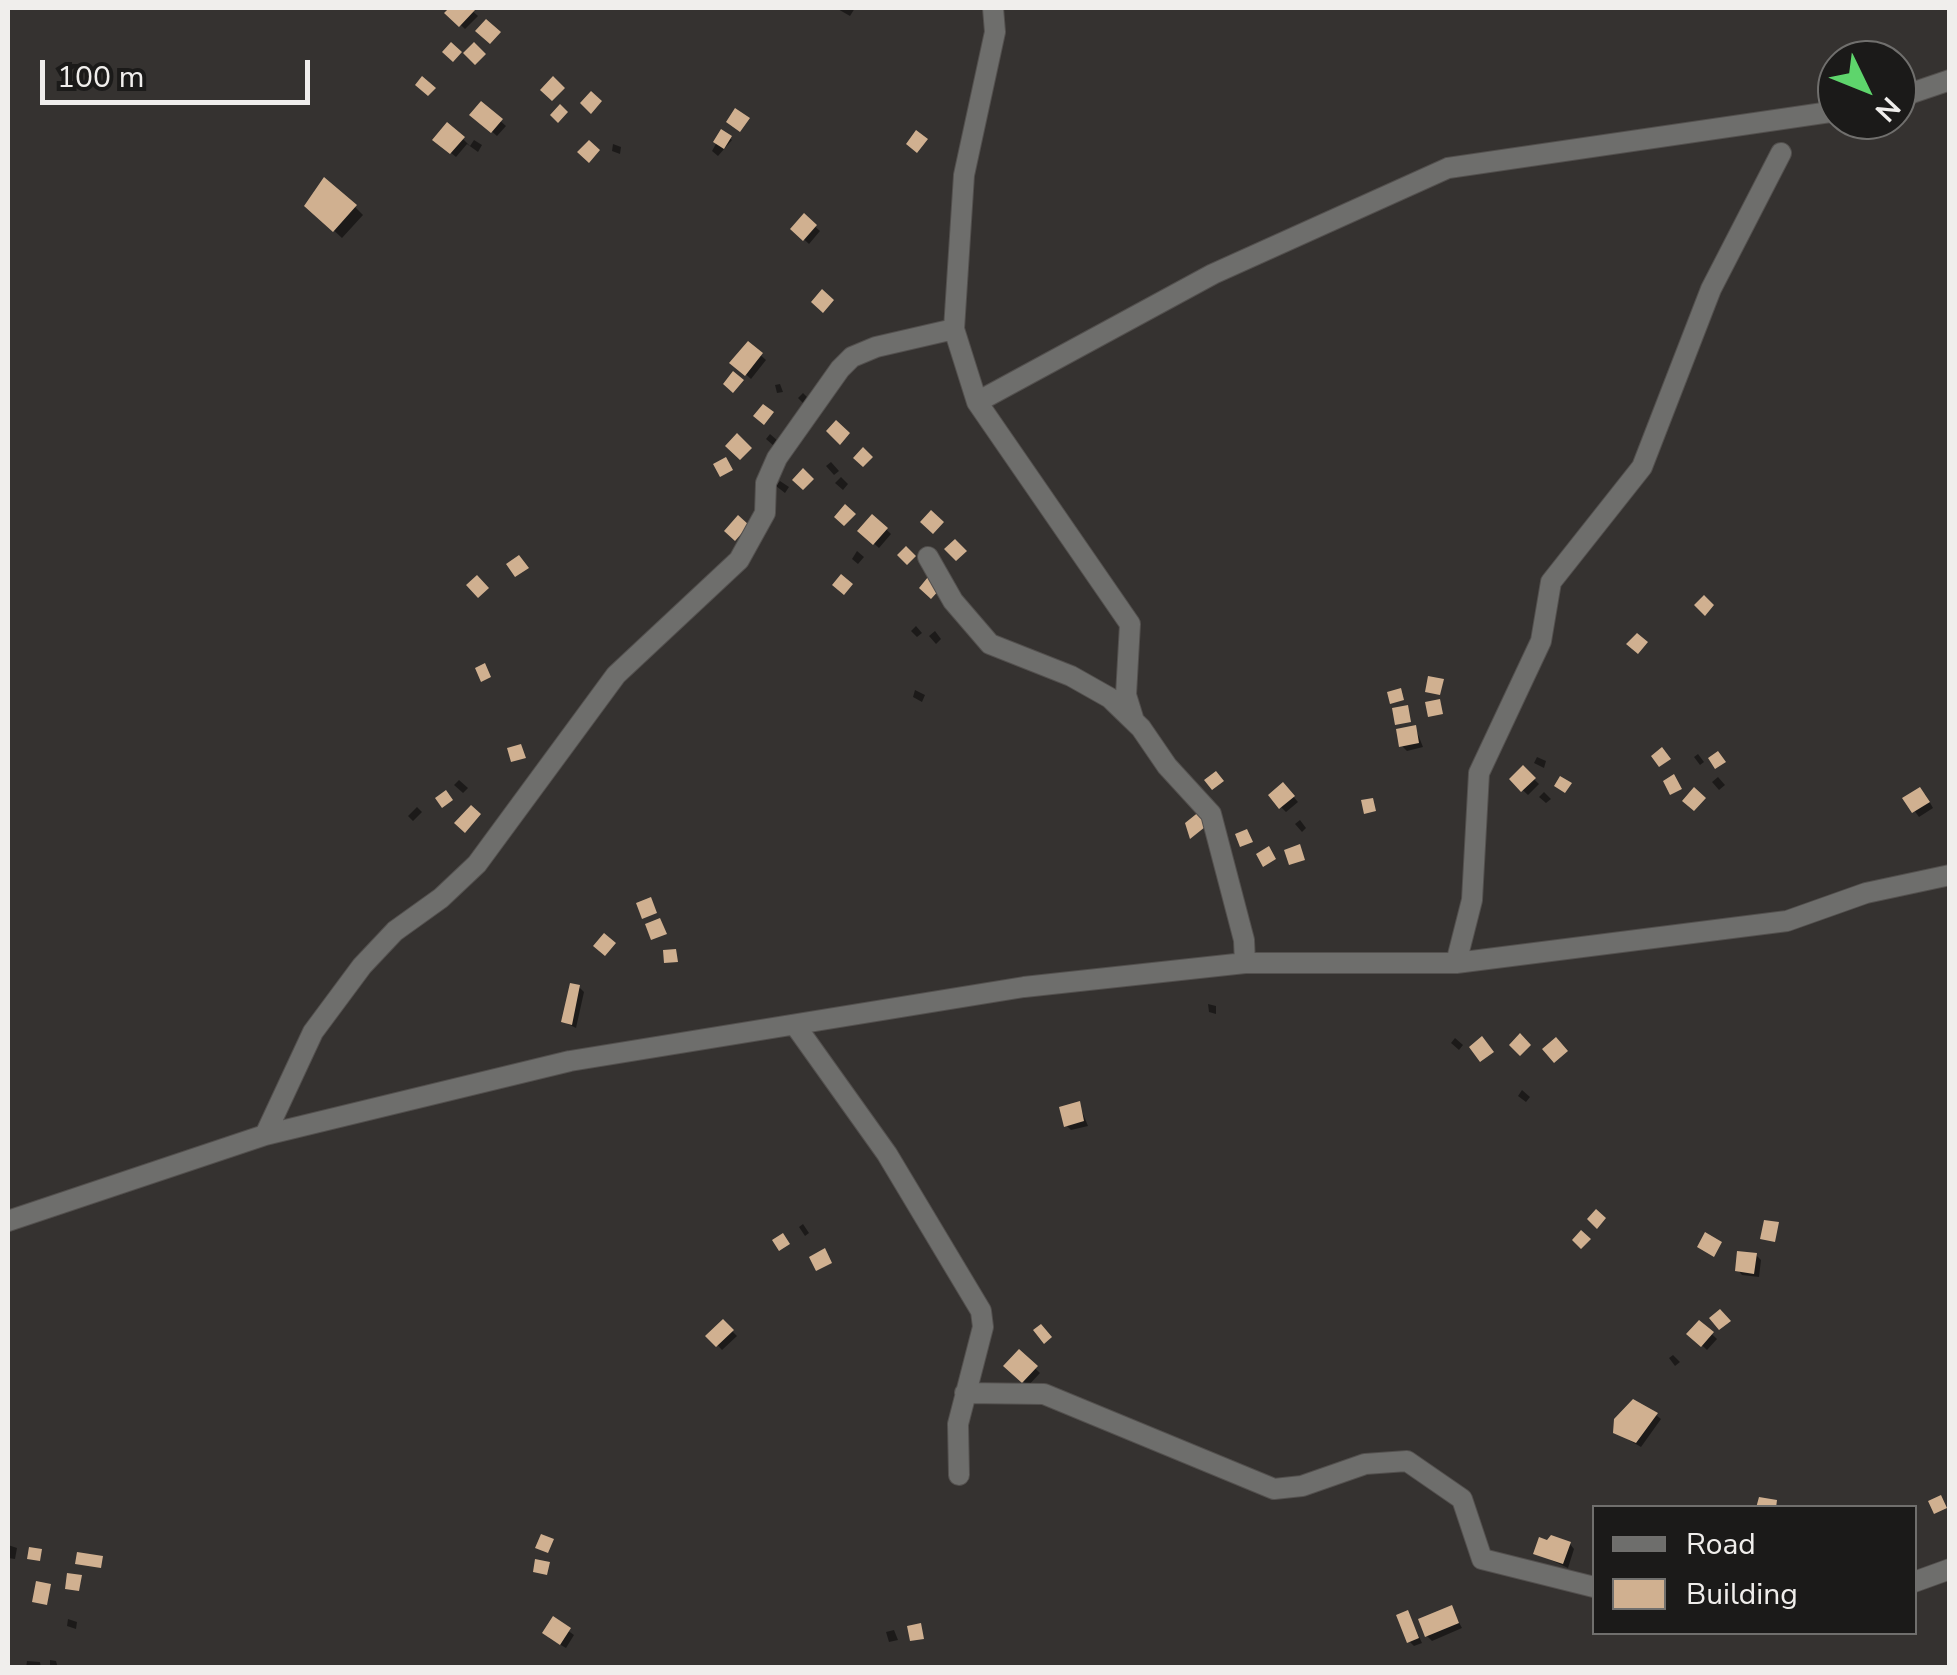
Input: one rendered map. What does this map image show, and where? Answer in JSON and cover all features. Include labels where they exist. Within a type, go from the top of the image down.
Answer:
[{"type":"street","points":[[992,8],[995,32],[964,174],[954,329],[977,402],[1130,624],[1126,695],[1134,721]]},
{"type":"street","points":[[1917,91],[1950,80]]},
{"type":"street","points":[[977,402],[1214,274],[1448,168],[1817,113]]},
{"type":"street","points":[[1456,963],[1472,900],[1479,774],[1542,641],[1551,582],[1642,467],[1711,289],[1781,153]]},
{"type":"street","points":[[265,1135],[313,1032],[362,966],[394,931],[440,898],[477,864],[616,675],[738,560],[765,512],[766,483],[777,458],[840,369],[852,357],[876,348],[954,329]]},
{"type":"street","points":[[928,557],[952,601],[990,644],[1071,676],[1110,698],[1211,814],[1219,832],[1244,963]]},
{"type":"street","points":[[8,1221],[265,1135],[570,1062],[1024,987],[1244,963],[1456,963],[1786,921],[1866,893],[1950,875]]},
{"type":"street","points":[[795,1025],[887,1154],[981,1312],[983,1327],[958,1424],[959,1475]]},
{"type":"street","points":[[965,1393],[1044,1394],[1274,1490],[1302,1486],[1365,1464],[1408,1461],[1462,1499],[1482,1559],[1592,1586]]},
{"type":"street","points":[[1917,1581],[1950,1569]]},
{"type":"building","points":[[449,8],[475,10],[459,27],[444,13]]},
{"type":"building","points":[[486,19],[501,32],[490,44],[475,31]]},
{"type":"building","points":[[451,42],[462,52],[453,62],[442,52]]},
{"type":"building","points":[[474,42],[486,54],[475,65],[463,53]]},
{"type":"building","points":[[422,76],[436,88],[428,96],[415,85]]},
{"type":"building","points":[[553,76],[565,88],[552,101],[540,90]]},
{"type":"building","points":[[591,91],[602,101],[591,114],[580,103]]},
{"type":"building","points":[[481,101],[503,119],[491,133],[469,115]]},
{"type":"building","points":[[560,104],[568,112],[558,123],[550,115]]},
{"type":"building","points":[[735,108],[750,118],[740,132],[726,122]]},
{"type":"building","points":[[447,122],[465,137],[450,154],[432,140]]},
{"type":"building","points":[[721,129],[732,136],[724,149],[713,142]]},
{"type":"building","points":[[916,130],[928,139],[917,153],[906,144]]},
{"type":"building","points":[[589,140],[600,150],[589,163],[577,152]]},
{"type":"building","points":[[324,177],[357,205],[333,232],[304,206]]},
{"type":"building","points":[[804,213],[817,225],[803,241],[790,229]]},
{"type":"building","points":[[822,289],[834,300],[823,313],[811,302]]},
{"type":"building","points":[[748,341],[763,353],[745,376],[729,363]]},
{"type":"building","points":[[733,371],[744,380],[733,393],[723,384]]},
{"type":"building","points":[[763,404],[774,412],[764,425],[753,416]]},
{"type":"building","points":[[836,420],[850,433],[840,445],[826,431]]},
{"type":"building","points":[[737,433],[752,448],[740,460],[725,446]]},
{"type":"building","points":[[863,447],[873,457],[863,467],[853,458]]},
{"type":"building","points":[[726,457],[733,470],[720,477],[713,464]]},
{"type":"building","points":[[803,468],[814,479],[803,490],[792,480]]},
{"type":"building","points":[[845,504],[856,514],[844,526],[834,517]]},
{"type":"building","points":[[931,510],[944,522],[933,534],[920,522]]},
{"type":"building","points":[[872,514],[888,528],[873,545],[857,531]]},
{"type":"building","points":[[738,515],[749,525],[735,541],[724,531]]},
{"type":"building","points":[[955,539],[967,551],[956,561],[944,549]]},
{"type":"building","points":[[906,546],[916,556],[907,565],[897,555]]},
{"type":"building","points":[[519,555],[529,568],[515,577],[506,564]]},
{"type":"building","points":[[841,574],[853,584],[844,595],[832,585]]},
{"type":"building","points":[[477,575],[489,588],[478,598],[466,585]]},
{"type":"building","points":[[928,577],[941,588],[931,599],[919,588]]},
{"type":"building","points":[[1704,595],[1714,605],[1705,616],[1694,605]]},
{"type":"building","points":[[1637,633],[1648,642],[1638,654],[1626,644]]},
{"type":"building","points":[[485,663],[491,677],[481,682],[475,668]]},
{"type":"building","points":[[1428,676],[1444,679],[1440,695],[1425,692]]},
{"type":"building","points":[[1401,688],[1404,700],[1390,704],[1387,692]]},
{"type":"building","points":[[1440,699],[1443,714],[1428,717],[1425,702]]},
{"type":"building","points":[[1408,705],[1411,722],[1395,725],[1392,708]]},
{"type":"building","points":[[1416,725],[1419,743],[1399,747],[1396,729]]},
{"type":"building","points":[[521,744],[526,758],[511,762],[507,748]]},
{"type":"building","points":[[1662,747],[1671,759],[1659,767],[1651,756]]},
{"type":"building","points":[[1718,751],[1726,762],[1715,769],[1708,758]]},
{"type":"building","points":[[1523,765],[1536,778],[1521,792],[1509,779]]},
{"type":"building","points":[[1216,771],[1224,781],[1212,790],[1204,780]]},
{"type":"building","points":[[1674,774],[1682,789],[1670,795],[1663,781]]},
{"type":"building","points":[[1560,776],[1572,783],[1565,793],[1554,786]]},
{"type":"building","points":[[1283,782],[1295,796],[1279,809],[1268,795]]},
{"type":"building","points":[[1694,787],[1706,798],[1694,811],[1682,801]]},
{"type":"building","points":[[1920,787],[1930,802],[1912,813],[1902,798]]},
{"type":"building","points":[[446,790],[453,800],[442,808],[435,798]]},
{"type":"building","points":[[1373,798],[1376,811],[1364,814],[1361,800]]},
{"type":"building","points":[[471,805],[481,814],[465,833],[454,823]]},
{"type":"building","points":[[1200,811],[1210,823],[1190,839],[1185,823]]},
{"type":"building","points":[[1247,829],[1253,842],[1240,847],[1235,834]]},
{"type":"building","points":[[1300,844],[1305,860],[1289,865],[1284,850]]},
{"type":"building","points":[[1269,846],[1276,859],[1263,867],[1256,854]]},
{"type":"building","points":[[651,897],[657,913],[642,919],[636,903]]},
{"type":"building","points":[[660,918],[667,934],[651,940],[645,924]]},
{"type":"building","points":[[604,933],[616,943],[605,956],[593,946]]},
{"type":"building","points":[[676,949],[678,962],[664,963],[663,950]]},
{"type":"building","points":[[570,983],[580,985],[572,1025],[561,1022]]},
{"type":"building","points":[[1520,1033],[1531,1045],[1520,1056],[1509,1045]]},
{"type":"building","points":[[1482,1036],[1494,1052],[1480,1062],[1469,1047]]},
{"type":"building","points":[[1556,1037],[1568,1051],[1554,1063],[1542,1049]]},
{"type":"building","points":[[1080,1101],[1084,1121],[1064,1127],[1059,1107]]},
{"type":"building","points":[[1596,1209],[1606,1218],[1597,1229],[1587,1219]]},
{"type":"building","points":[[1764,1220],[1779,1222],[1775,1242],[1760,1239]]},
{"type":"building","points":[[1581,1230],[1591,1239],[1581,1249],[1572,1240]]},
{"type":"building","points":[[1705,1232],[1722,1242],[1714,1257],[1697,1247]]},
{"type":"building","points":[[783,1233],[790,1244],[779,1251],[772,1240]]},
{"type":"building","points":[[825,1248],[832,1263],[816,1271],[809,1257]]},
{"type":"building","points":[[1737,1251],[1757,1253],[1754,1274],[1735,1271]]},
{"type":"building","points":[[1720,1309],[1731,1321],[1719,1330],[1709,1318]]},
{"type":"building","points":[[723,1319],[734,1330],[716,1347],[705,1336]]},
{"type":"building","points":[[1699,1320],[1714,1332],[1701,1347],[1686,1334]]},
{"type":"building","points":[[1041,1324],[1052,1337],[1044,1344],[1033,1330]]},
{"type":"building","points":[[1019,1349],[1038,1366],[1022,1383],[1003,1366]]},
{"type":"building","points":[[1633,1399],[1658,1413],[1636,1443],[1613,1433],[1614,1419]]},
{"type":"building","points":[[1941,1495],[1947,1508],[1934,1514],[1928,1501]]},
{"type":"building","points":[[1759,1497],[1777,1500],[1776,1505],[1757,1505]]},
{"type":"building","points":[[541,1534],[554,1539],[548,1553],[535,1548]]},
{"type":"building","points":[[1551,1535],[1571,1542],[1563,1564],[1533,1554],[1539,1537],[1547,1540]]},
{"type":"building","points":[[29,1547],[42,1549],[40,1561],[27,1559]]},
{"type":"building","points":[[77,1552],[103,1556],[101,1568],[75,1564]]},
{"type":"building","points":[[535,1559],[550,1562],[547,1575],[533,1572]]},
{"type":"building","points":[[67,1573],[82,1575],[79,1591],[65,1589]]},
{"type":"building","points":[[36,1581],[51,1584],[47,1605],[32,1602]]},
{"type":"building","points":[[1452,1605],[1459,1623],[1425,1637],[1418,1619]]},
{"type":"building","points":[[1408,1610],[1419,1638],[1407,1643],[1396,1615]]},
{"type":"building","points":[[553,1616],[571,1628],[560,1645],[542,1633]]},
{"type":"building","points":[[921,1623],[924,1639],[910,1641],[907,1626]]}]
